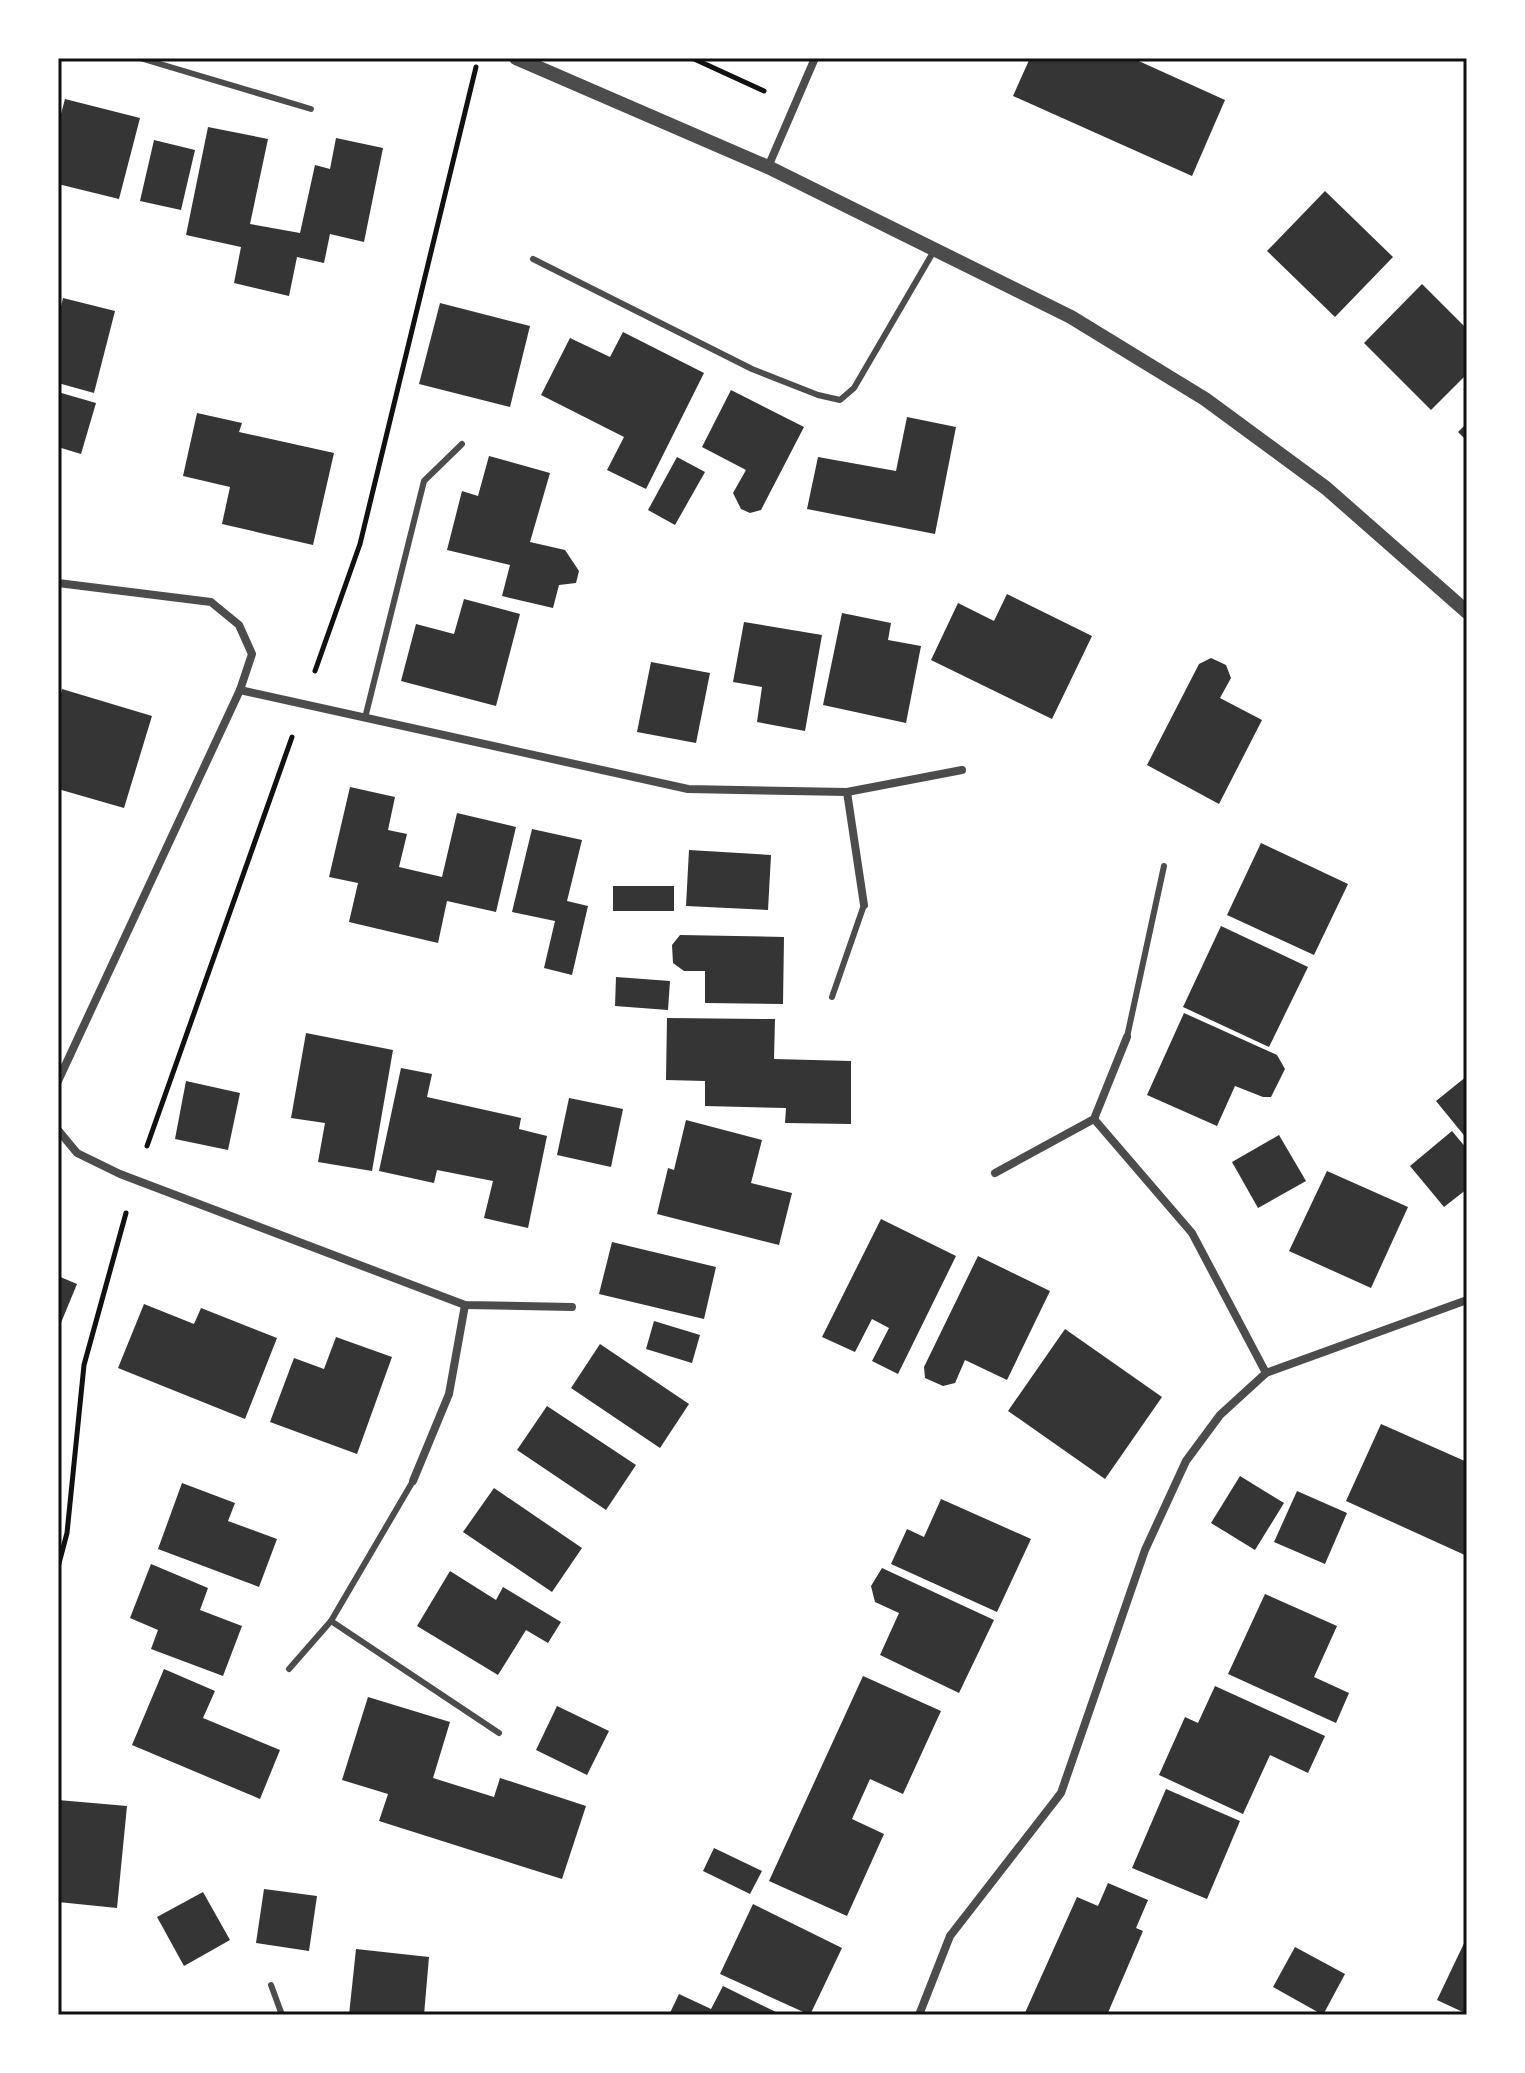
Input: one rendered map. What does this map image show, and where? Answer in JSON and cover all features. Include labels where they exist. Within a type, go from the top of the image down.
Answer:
[{"type":"street","points":[[516,58],[768,167],[1071,317],[1205,399],[1326,488],[1467,612]]},
{"type":"street","points":[[768,167],[815,58]]},
{"type":"street","points":[[58,583],[211,602],[239,625],[252,654],[240,690],[58,1081]]},
{"type":"street","points":[[240,690],[688,789],[847,792],[962,770]]},
{"type":"street","points":[[847,792],[864,905]]},
{"type":"street","points":[[995,1173],[1094,1119],[1127,1037]]},
{"type":"street","points":[[1094,1119],[1192,1233],[1266,1373]]},
{"type":"street","points":[[58,1130],[77,1153],[135,1179],[465,1305],[572,1307]]},
{"type":"street","points":[[919,2015],[950,1936],[1061,1793],[1145,1550],[1186,1461],[1220,1415],[1266,1373],[1467,1300]]},
{"type":"street","points":[[413,1481],[449,1394],[465,1305]]},
{"type":"lane","points":[[140,58],[311,109]]},
{"type":"lane","points":[[533,259],[752,369],[818,395],[840,400],[854,388],[935,249]]},
{"type":"lane","points":[[365,718],[424,481],[462,444]]},
{"type":"lane","points":[[1127,1037],[1164,866]]},
{"type":"lane","points":[[832,997],[864,905]]},
{"type":"lane","points":[[289,1669],[331,1621],[413,1481]]},
{"type":"lane","points":[[331,1621],[499,1733]]},
{"type":"lane","points":[[271,1985],[282,2015]]},
{"type":"path","points":[[58,1567],[67,1533],[84,1365],[135,1179],[360,544],[478,58]]},
{"type":"path","points":[[692,58],[794,105]]},
{"type":"building","points":[[1030,58],[1132,58],[1225,100],[1192,176],[1013,96]]},
{"type":"building","points":[[65,99],[140,118],[119,199],[58,184],[58,125]]},
{"type":"building","points":[[208,127],[268,139],[250,224],[300,233],[315,165],[330,169],[336,138],[383,148],[364,242],[330,234],[324,263],[297,257],[289,296],[234,283],[241,247],[186,235]]},
{"type":"building","points":[[154,140],[195,150],[181,210],[140,201]]},
{"type":"building","points":[[1325,191],[1393,257],[1335,317],[1267,251]]},
{"type":"building","points":[[1422,284],[1467,329],[1467,374],[1431,410],[1364,343]]},
{"type":"building","points":[[63,298],[115,311],[94,393],[58,383],[58,319]]},
{"type":"building","points":[[440,303],[530,326],[510,407],[419,384]]},
{"type":"building","points":[[623,332],[704,373],[646,489],[607,470],[624,437],[541,395],[570,338],[610,357]]},
{"type":"building","points":[[731,390],[804,427],[761,510],[750,513],[741,509],[733,493],[746,470],[702,447]]},
{"type":"building","points":[[58,392],[96,403],[81,454],[58,447]]},
{"type":"building","points":[[197,413],[242,423],[239,432],[334,453],[313,545],[222,524],[230,487],[183,476]]},
{"type":"building","points":[[907,417],[956,427],[935,534],[807,509],[818,457],[896,471]]},
{"type":"building","points":[[1467,423],[1467,441],[1458,432]]},
{"type":"building","points":[[489,456],[550,473],[530,542],[565,550],[579,571],[576,583],[559,585],[553,608],[502,596],[510,565],[447,550],[462,491],[478,496]]},
{"type":"building","points":[[677,457],[705,472],[675,525],[648,510]]},
{"type":"building","points":[[1007,594],[1092,636],[1052,719],[931,660],[958,603],[994,621]]},
{"type":"building","points":[[464,599],[520,614],[496,706],[401,681],[416,624],[454,634]]},
{"type":"building","points":[[842,613],[891,623],[888,640],[921,646],[906,723],[823,705]]},
{"type":"building","points":[[744,622],[822,635],[805,731],[757,722],[762,687],[733,682]]},
{"type":"building","points":[[1211,658],[1226,665],[1231,678],[1220,698],[1262,720],[1219,804],[1147,765],[1199,664]]},
{"type":"building","points":[[651,662],[710,673],[696,743],[637,732]]},
{"type":"building","points":[[62,689],[152,716],[124,808],[58,789],[58,705]]},
{"type":"building","points":[[350,787],[395,797],[388,830],[407,834],[399,867],[442,877],[457,813],[516,827],[496,912],[447,901],[438,943],[349,922],[358,883],[329,877]]},
{"type":"building","points":[[532,829],[582,840],[567,901],[588,906],[572,975],[544,968],[555,921],[512,912]]},
{"type":"building","points":[[1261,843],[1348,884],[1314,955],[1227,915]]},
{"type":"building","points":[[689,850],[771,855],[768,910],[686,906]]},
{"type":"building","points":[[613,886],[674,886],[674,911],[613,911]]},
{"type":"building","points":[[1221,926],[1308,967],[1269,1047],[1183,1007]]},
{"type":"building","points":[[680,935],[784,937],[783,1004],[705,1003],[705,971],[684,971],[673,963],[672,945]]},
{"type":"building","points":[[616,977],[670,981],[668,1010],[615,1006]]},
{"type":"building","points":[[1184,1013],[1277,1055],[1285,1069],[1271,1097],[1235,1086],[1217,1126],[1147,1095]]},
{"type":"building","points":[[667,1018],[775,1019],[774,1059],[851,1061],[851,1124],[785,1123],[786,1108],[705,1106],[705,1081],[666,1080]]},
{"type":"building","points":[[306,1033],[393,1050],[372,1171],[318,1162],[325,1123],[291,1118]]},
{"type":"building","points":[[401,1068],[432,1074],[427,1097],[521,1118],[519,1129],[547,1136],[528,1228],[484,1218],[493,1181],[437,1170],[434,1183],[379,1171]]},
{"type":"building","points":[[1467,1076],[1467,1139],[1436,1101]]},
{"type":"building","points":[[186,1081],[240,1093],[228,1150],[175,1139]]},
{"type":"building","points":[[569,1098],[623,1109],[611,1167],[557,1155]]},
{"type":"building","points":[[686,1120],[762,1140],[751,1183],[792,1193],[779,1245],[657,1214],[668,1168],[674,1170]]},
{"type":"building","points":[[1452,1131],[1467,1149],[1467,1189],[1444,1207],[1410,1166]]},
{"type":"building","points":[[1279,1135],[1306,1181],[1258,1208],[1232,1162]]},
{"type":"building","points":[[1327,1171],[1408,1207],[1371,1288],[1289,1251]]},
{"type":"building","points":[[881,1219],[956,1256],[898,1374],[872,1361],[889,1328],[872,1319],[855,1352],[822,1337]]},
{"type":"building","points":[[612,1242],[716,1267],[704,1319],[599,1294]]},
{"type":"building","points":[[978,1256],[1050,1291],[1007,1380],[965,1360],[955,1383],[943,1386],[925,1378],[924,1367]]},
{"type":"building","points":[[58,1276],[77,1284],[58,1330]]},
{"type":"building","points":[[144,1304],[194,1324],[201,1308],[277,1338],[245,1419],[118,1368]]},
{"type":"building","points":[[654,1321],[700,1335],[692,1363],[646,1349]]},
{"type":"building","points":[[1065,1329],[1162,1397],[1105,1479],[1008,1411]]},
{"type":"building","points":[[336,1337],[392,1357],[357,1454],[270,1422],[294,1358],[324,1369]]},
{"type":"building","points":[[600,1344],[689,1404],[660,1448],[571,1388]]},
{"type":"building","points":[[547,1406],[636,1465],[606,1510],[517,1450]]},
{"type":"building","points":[[1381,1424],[1467,1462],[1467,1556],[1346,1501]]},
{"type":"building","points":[[1240,1476],[1284,1503],[1255,1550],[1211,1523]]},
{"type":"building","points":[[182,1483],[235,1503],[228,1521],[277,1539],[259,1587],[158,1549]]},
{"type":"building","points":[[494,1488],[582,1548],[552,1592],[463,1532]]},
{"type":"building","points":[[1297,1491],[1347,1513],[1325,1564],[1274,1542]]},
{"type":"building","points":[[941,1499],[1031,1539],[997,1612],[891,1564],[907,1529],[924,1537]]},
{"type":"building","points":[[151,1564],[208,1588],[200,1610],[242,1626],[223,1676],[151,1649],[158,1630],[130,1618]]},
{"type":"building","points":[[882,1568],[994,1620],[959,1693],[880,1655],[899,1613],[875,1602],[871,1586]]},
{"type":"building","points":[[450,1571],[496,1600],[503,1587],[561,1622],[548,1643],[526,1630],[498,1675],[417,1626]]},
{"type":"building","points":[[1265,1594],[1337,1626],[1314,1677],[1349,1693],[1336,1723],[1228,1674]]},
{"type":"building","points":[[164,1669],[215,1691],[203,1718],[280,1750],[260,1799],[132,1745]]},
{"type":"building","points":[[863,1676],[941,1711],[903,1794],[870,1779],[852,1819],[884,1834],[847,1916],[769,1881]]},
{"type":"building","points":[[1215,1686],[1325,1736],[1308,1773],[1270,1755],[1243,1814],[1159,1775],[1185,1717],[1198,1723]]},
{"type":"building","points":[[368,1697],[450,1722],[433,1778],[494,1797],[500,1778],[586,1806],[562,1879],[379,1821],[388,1794],[342,1780]]},
{"type":"building","points":[[557,1706],[609,1731],[587,1775],[536,1750]]},
{"type":"building","points":[[1166,1789],[1240,1821],[1207,1899],[1132,1868]]},
{"type":"building","points":[[58,1800],[127,1806],[117,1908],[58,1902]]},
{"type":"building","points":[[714,1848],[762,1871],[750,1894],[703,1871]]},
{"type":"building","points":[[1108,1883],[1148,1900],[1136,1928],[1143,1931],[1107,2015],[1024,2015],[1077,1897],[1098,1906]]},
{"type":"building","points":[[264,1889],[317,1896],[309,1951],[256,1943]]},
{"type":"building","points":[[203,1892],[230,1940],[184,1966],[157,1917]]},
{"type":"building","points":[[753,1904],[842,1948],[810,2015],[720,1974]]},
{"type":"building","points":[[1467,1937],[1467,2014],[1437,2000]]},
{"type":"building","points":[[1295,1947],[1345,1974],[1323,2015],[1273,1987]]},
{"type":"building","points":[[356,1949],[429,1957],[424,2015],[349,2015]]},
{"type":"building","points":[[723,1986],[782,2015],[669,2015],[679,1994],[711,2009]]}]
